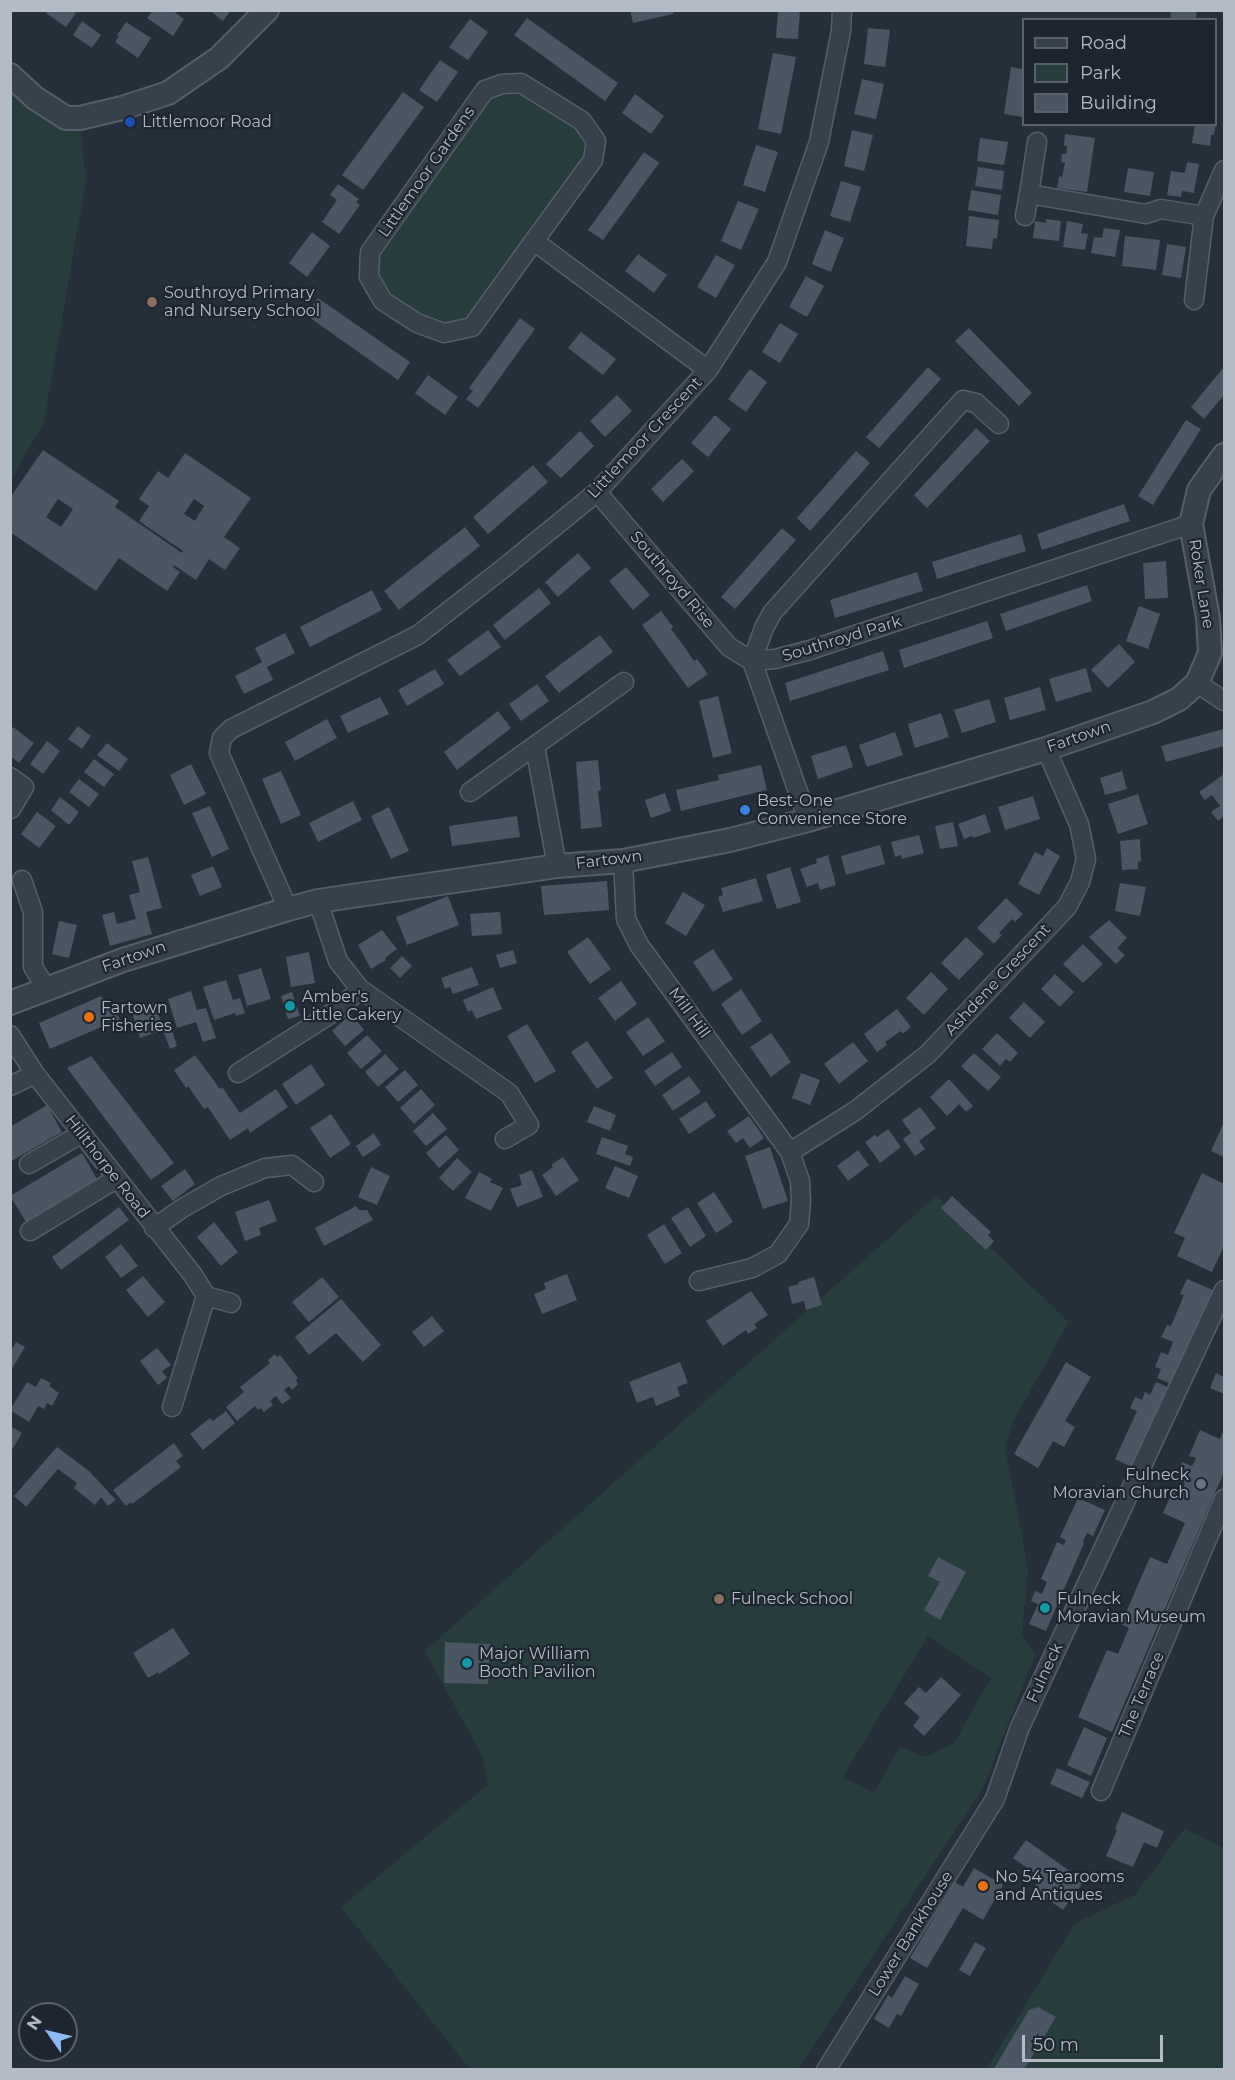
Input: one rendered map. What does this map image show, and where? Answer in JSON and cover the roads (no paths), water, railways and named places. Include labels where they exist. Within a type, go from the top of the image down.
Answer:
[{"type":"street","points":[[10,75],[35,98],[66,118],[80,118],[122,108],[168,93],[219,58],[267,10]]},
{"type":"street","name":"Littlemoor Crescent","points":[[288,909],[219,753],[219,745],[225,734],[418,635],[597,492],[708,370],[777,262],[819,142],[841,31],[842,10]]},
{"type":"street","name":"Littlemoor Gardens","points":[[521,83],[582,121],[596,141],[593,160],[534,241],[472,327],[444,333],[417,323],[382,301],[369,277],[370,252],[485,90],[502,84],[521,83]]},
{"type":"street","points":[[1025,216],[1037,141]]},
{"type":"street","points":[[1194,300],[1204,216],[1224,170]]},
{"type":"street","points":[[1029,194],[1146,214],[1161,208],[1204,216]]},
{"type":"street","points":[[534,241],[708,370]]},
{"type":"street","name":"Southroyd Park","points":[[999,423],[976,403],[963,400],[772,614],[764,628],[752,661],[775,659],[810,650],[1191,524]]},
{"type":"street","name":"Roker Lane","points":[[1197,683],[1210,653],[1208,618],[1191,524],[1199,490],[1224,455]]},
{"type":"street","name":"Southroyd Rise","points":[[597,492],[729,647],[752,661]]},
{"type":"street","points":[[752,661],[808,820]]},
{"type":"street","points":[[470,792],[624,682]]},
{"type":"street","points":[[1197,683],[1224,701]]},
{"type":"street","name":"Fartown","points":[[10,1003],[177,942],[318,901],[557,866],[623,861],[730,840],[808,820],[1046,749],[1153,712],[1179,699],[1197,683]]},
{"type":"street","points":[[535,746],[557,866]]},
{"type":"street","name":"Ashdene Crescent","points":[[790,1152],[855,1111],[928,1054],[1067,907],[1080,882],[1086,859],[1079,824],[1046,749]]},
{"type":"street","points":[[10,777],[24,787],[11,809]]},
{"type":"street","name":"Mill Hill","points":[[623,861],[626,919],[639,945],[790,1152],[800,1181],[799,1224],[778,1254],[752,1268],[721,1268],[699,1281]]},
{"type":"street","points":[[22,880],[33,912],[33,966],[46,988]]},
{"type":"street","points":[[318,901],[338,961],[360,989],[509,1094],[529,1125],[505,1139]]},
{"type":"street","points":[[238,1073],[340,1008],[360,989]]},
{"type":"street","name":"Hillthorpe Road","points":[[10,1035],[35,1074],[193,1275],[206,1296]]},
{"type":"street","points":[[10,1086],[35,1074]]},
{"type":"street","points":[[29,1164],[81,1134]]},
{"type":"street","points":[[154,1228],[181,1209],[222,1186],[265,1168],[292,1165],[314,1182]]},
{"type":"street","points":[[30,1231],[116,1179]]},
{"type":"street","name":"Fulneck","points":[[995,1798],[1020,1727],[1224,1290]]},
{"type":"street","points":[[172,1407],[206,1296],[231,1303]]},
{"type":"street","name":"The Terrace","points":[[1101,1791],[1224,1500]]},
{"type":"street","name":"Lower Bankhouse","points":[[826,2070],[995,1798]]},
{"type":"place","name":"Littlemoor Road","points":[[130,122]]},
{"type":"place","name":"Southroyd Primary and Nursery School","points":[[152,302]]},
{"type":"place","name":"Best-One Convenience Store","points":[[745,810]]},
{"type":"place","name":"Amber's Little Cakery","points":[[290,1006]]},
{"type":"place","name":"Fartown Fisheries","points":[[89,1017]]},
{"type":"place","name":"Fulneck Moravian Church","points":[[1201,1484]]},
{"type":"place","name":"Fulneck School","points":[[719,1599]]},
{"type":"place","name":"Fulneck Moravian Museum","points":[[1045,1608]]},
{"type":"place","name":"Major William Booth Pavilion","points":[[467,1663]]},
{"type":"place","name":"No 54 Tearooms and Antiques","points":[[983,1886]]}]
